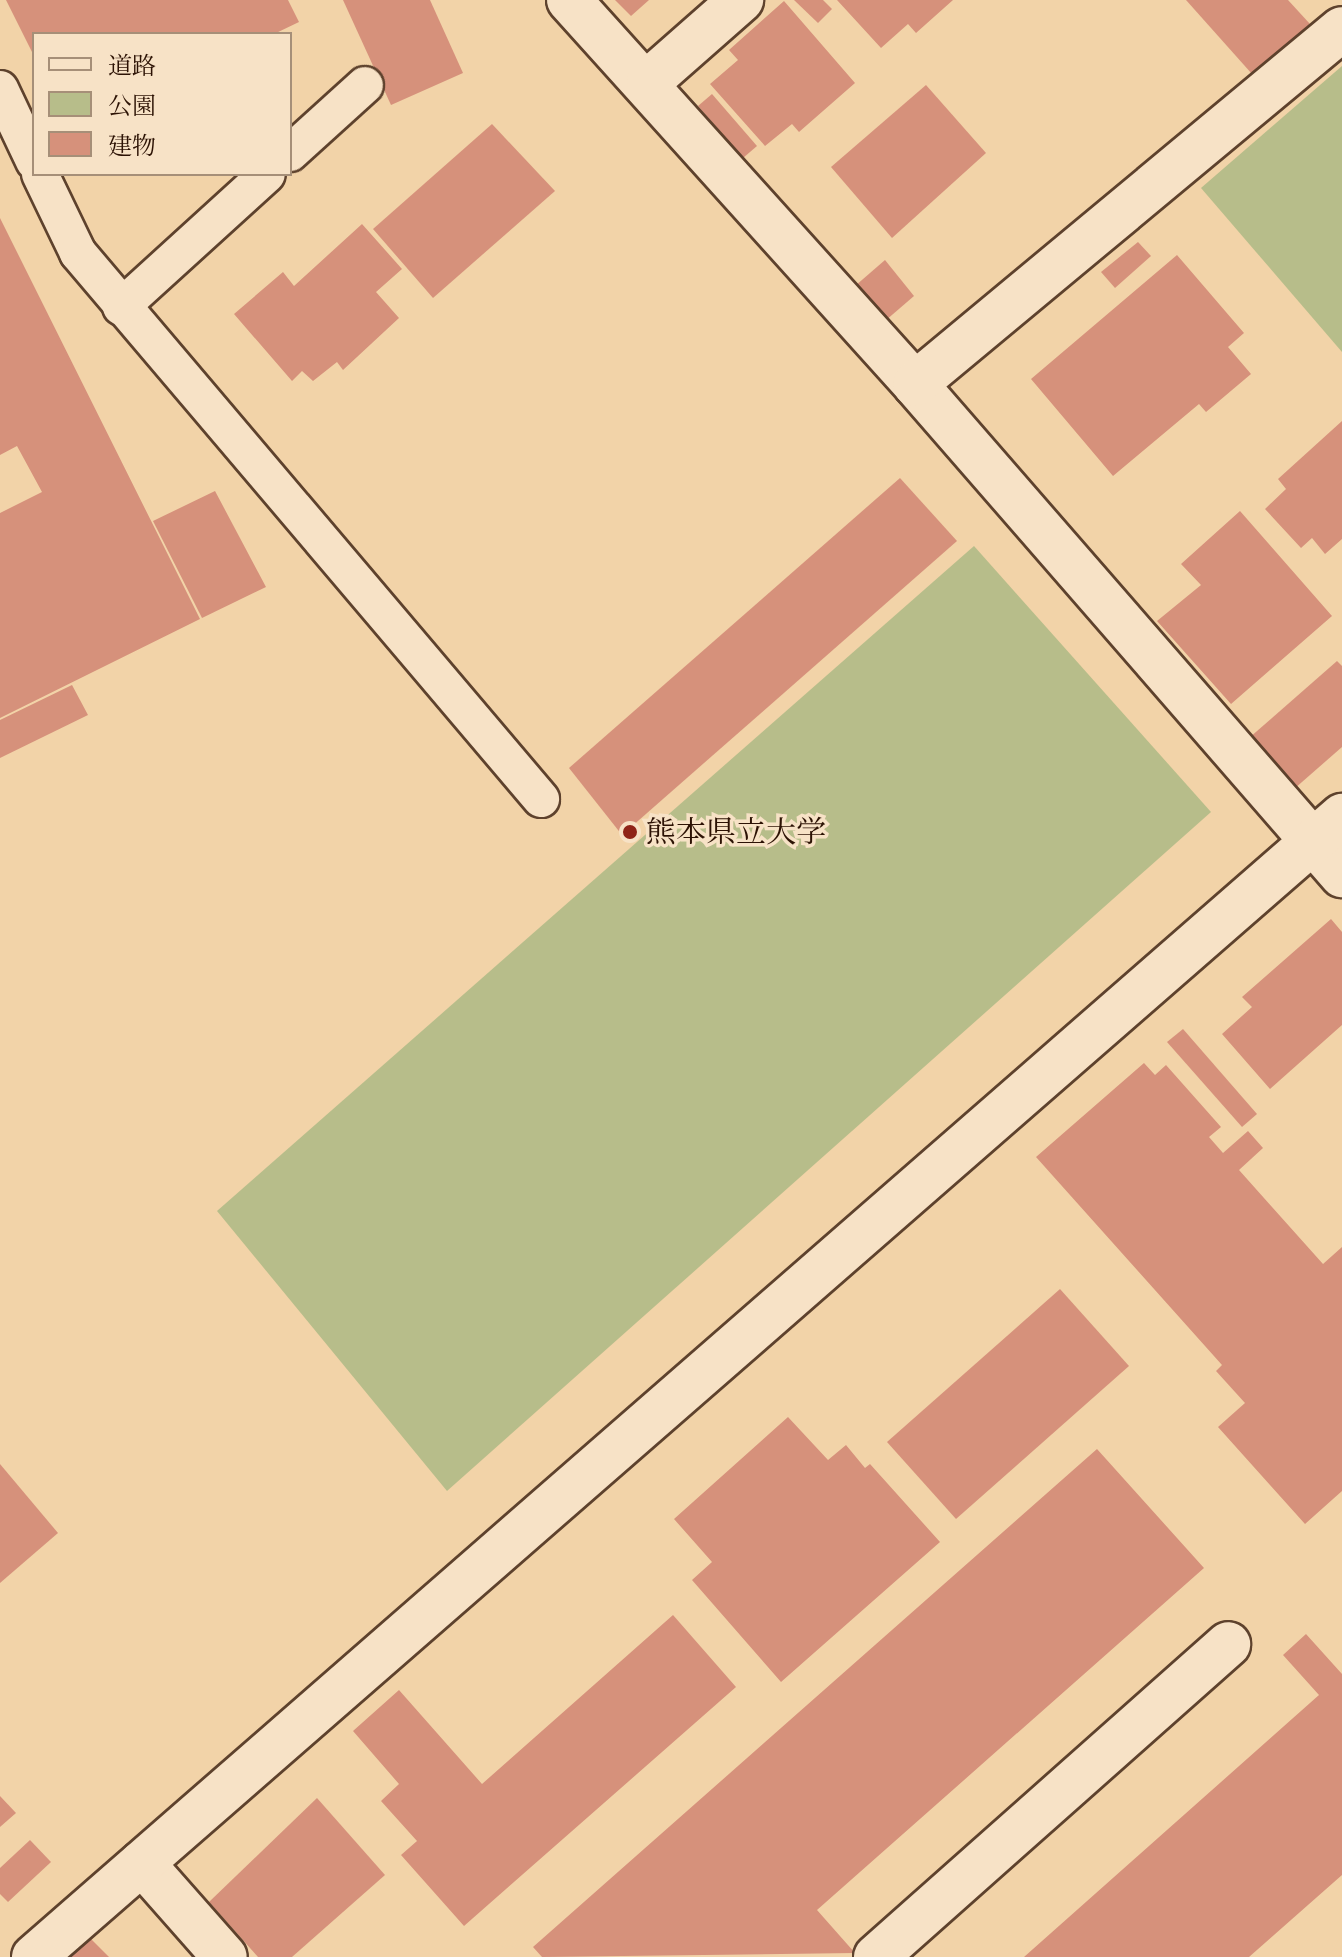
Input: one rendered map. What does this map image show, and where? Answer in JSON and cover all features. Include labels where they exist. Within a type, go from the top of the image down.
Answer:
[{"type":"street","points":[[569,0],[915,384],[1328,829],[1342,875]]},
{"type":"street","points":[[649,81],[741,0]]},
{"type":"street","points":[[915,384],[1342,29]]},
{"type":"street","points":[[34,1957],[1328,829]]},
{"type":"street","points":[[876,1957],[1228,1644]]},
{"type":"street","points":[[142,1863],[225,1957]]},
{"type":"lane","points":[[292,151],[365,85]]},
{"type":"lane","points":[[0,89],[32,157]]},
{"type":"lane","points":[[41,176],[78,253],[121,307],[541,799]]},
{"type":"lane","points":[[121,307],[265,176]]},
{"type":"green space","points":[[1342,66],[1342,352],[1201,188]]},
{"type":"green space","points":[[974,546],[1211,812],[447,1491],[217,1211]]},
{"type":"building","points":[[6,0],[288,0],[299,22],[278,32],[32,32],[32,52]]},
{"type":"building","points":[[343,0],[430,0],[463,73],[391,105]]},
{"type":"building","points":[[615,0],[649,0],[631,16]]},
{"type":"building","points":[[794,0],[823,0],[832,9],[818,23]]},
{"type":"building","points":[[837,0],[953,0],[916,33],[908,24],[881,48]]},
{"type":"building","points":[[1186,0],[1288,0],[1310,24],[1252,74]]},
{"type":"building","points":[[784,1],[855,83],[799,132],[792,124],[765,146],[710,84],[738,60],[729,50]]},
{"type":"building","points":[[926,85],[986,153],[892,238],[831,167]]},
{"type":"building","points":[[712,94],[757,146],[743,158],[698,106]]},
{"type":"building","points":[[492,124],[555,191],[433,298],[373,229]]},
{"type":"building","points":[[0,218],[200,619],[0,718],[0,513],[42,492],[17,446],[0,455]]},
{"type":"building","points":[[362,224],[402,269],[376,292],[399,318],[343,370],[337,362],[313,381],[302,371],[292,381],[234,314],[283,272],[294,286]]},
{"type":"building","points":[[1138,242],[1151,256],[1115,288],[1101,272]]},
{"type":"building","points":[[1177,255],[1244,333],[1228,347],[1251,374],[1206,412],[1199,404],[1113,476],[1031,379]]},
{"type":"building","points":[[885,260],[914,296],[885,321],[855,286]]},
{"type":"building","points":[[1342,421],[1342,539],[1325,554],[1312,538],[1301,548],[1265,509],[1286,489],[1278,479]]},
{"type":"building","points":[[900,478],[957,541],[622,835],[569,768]]},
{"type":"building","points":[[215,491],[266,587],[202,618],[153,521]]},
{"type":"building","points":[[1240,511],[1332,616],[1231,704],[1157,621],[1201,585],[1181,564]]},
{"type":"building","points":[[1337,661],[1342,666],[1342,747],[1294,789],[1249,738]]},
{"type":"building","points":[[72,685],[88,715],[0,758],[0,720]]},
{"type":"building","points":[[1331,919],[1342,932],[1342,1025],[1270,1089],[1222,1034],[1252,1007],[1242,997]]},
{"type":"building","points":[[1183,1029],[1257,1114],[1242,1127],[1167,1042]]},
{"type":"building","points":[[1144,1063],[1155,1075],[1166,1065],[1221,1127],[1209,1137],[1223,1153],[1248,1131],[1263,1148],[1239,1170],[1323,1264],[1342,1247],[1342,1491],[1305,1524],[1218,1427],[1245,1403],[1216,1371],[1222,1365],[1036,1157]]},
{"type":"building","points":[[1060,1289],[1129,1366],[956,1519],[887,1442]]},
{"type":"building","points":[[788,1417],[828,1460],[846,1445],[865,1468],[870,1464],[940,1542],[781,1682],[692,1580],[712,1562],[674,1519]]},
{"type":"building","points":[[1097,1449],[1204,1568],[817,1910],[855,1953],[542,1957],[533,1947]]},
{"type":"building","points":[[0,1464],[58,1533],[0,1583]]},
{"type":"building","points":[[673,1615],[736,1687],[464,1926],[401,1855],[417,1841],[381,1801],[399,1784],[353,1731],[399,1690],[482,1784]]},
{"type":"building","points":[[1306,1634],[1342,1674],[1342,1875],[1249,1957],[1024,1957],[1319,1695],[1283,1655]]},
{"type":"building","points":[[0,1796],[16,1813],[0,1827]]},
{"type":"building","points":[[317,1798],[385,1875],[292,1957],[258,1957],[209,1902]]},
{"type":"building","points":[[30,1840],[51,1862],[8,1902],[0,1894],[0,1868]]},
{"type":"building","points":[[87,1935],[109,1957],[63,1957]]},
{"type":"place","name":"熊本県立大学","points":[[630,832]]}]
